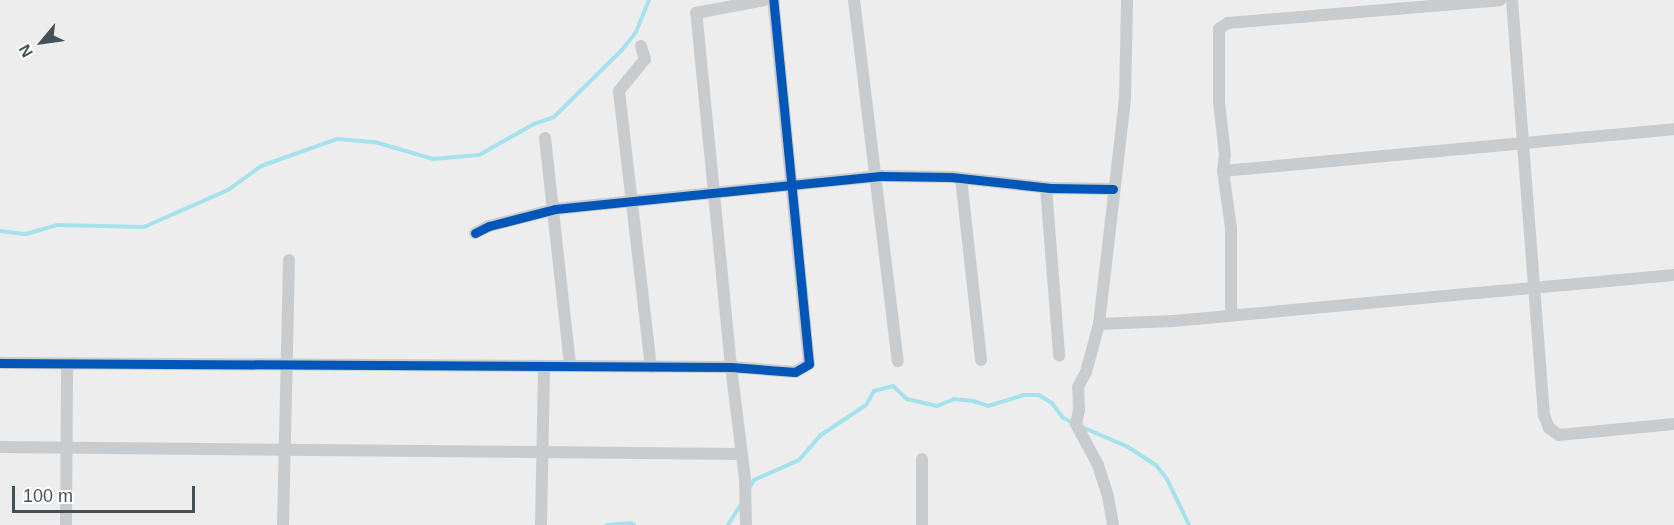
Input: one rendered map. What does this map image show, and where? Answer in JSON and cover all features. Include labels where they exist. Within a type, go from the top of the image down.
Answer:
[{"type":"street","points":[[746,525],[742,454],[731,367],[696,13],[764,0]]},
{"type":"street","points":[[0,363],[731,367],[795,372],[809,364],[773,0]]},
{"type":"street","points":[[854,0],[898,362]]},
{"type":"street","points":[[1113,525],[1108,496],[1098,465],[1076,424],[1080,410],[1078,387],[1086,372],[1099,324],[1125,99],[1126,0]]},
{"type":"street","points":[[1231,315],[1231,228],[1223,171],[1225,155],[1219,102],[1219,29],[1228,23],[1500,0]]},
{"type":"street","points":[[1512,0],[1544,415],[1549,428],[1559,435],[1674,424]]},
{"type":"street","points":[[641,46],[645,59],[619,91],[651,367]]},
{"type":"street","points":[[1223,171],[1674,129]]},
{"type":"street","points":[[544,138],[570,366]]},
{"type":"street","points":[[475,233],[489,226],[553,209],[875,176],[961,178],[1046,188],[1113,189]]},
{"type":"street","points":[[961,178],[981,360]]},
{"type":"street","points":[[1046,188],[1059,355]]},
{"type":"street","points":[[283,525],[289,260]]},
{"type":"street","points":[[1099,324],[1231,315],[1674,275]]},
{"type":"street","points":[[66,525],[67,364]]},
{"type":"street","points":[[541,525],[544,366]]},
{"type":"street","points":[[0,447],[742,454]]},
{"type":"street","points":[[922,459],[922,525]]},
{"type":"waterway","points":[[0,231],[26,234],[57,225],[144,227],[228,190],[261,166],[337,139],[375,142],[433,159],[479,155],[534,124],[554,117],[622,50],[636,32],[649,0]]},
{"type":"waterway","points":[[749,488],[754,480],[799,460],[821,435],[866,405],[874,391],[893,386],[907,399],[937,406],[954,399],[973,401],[988,406],[1023,395],[1039,395],[1052,403],[1062,417],[1073,423]]},
{"type":"waterway","points":[[1082,427],[1128,447],[1156,465],[1167,479],[1189,525]]},
{"type":"waterway","points":[[728,525],[742,503]]},
{"type":"waterway","points":[[607,525],[631,523],[634,525]]},
{"type":"cycle path","points":[[0,363],[731,367],[795,372],[809,364],[773,0]]},
{"type":"cycle path","points":[[475,233],[489,226],[555,209],[882,176],[951,177],[1050,188],[1113,189]]}]
